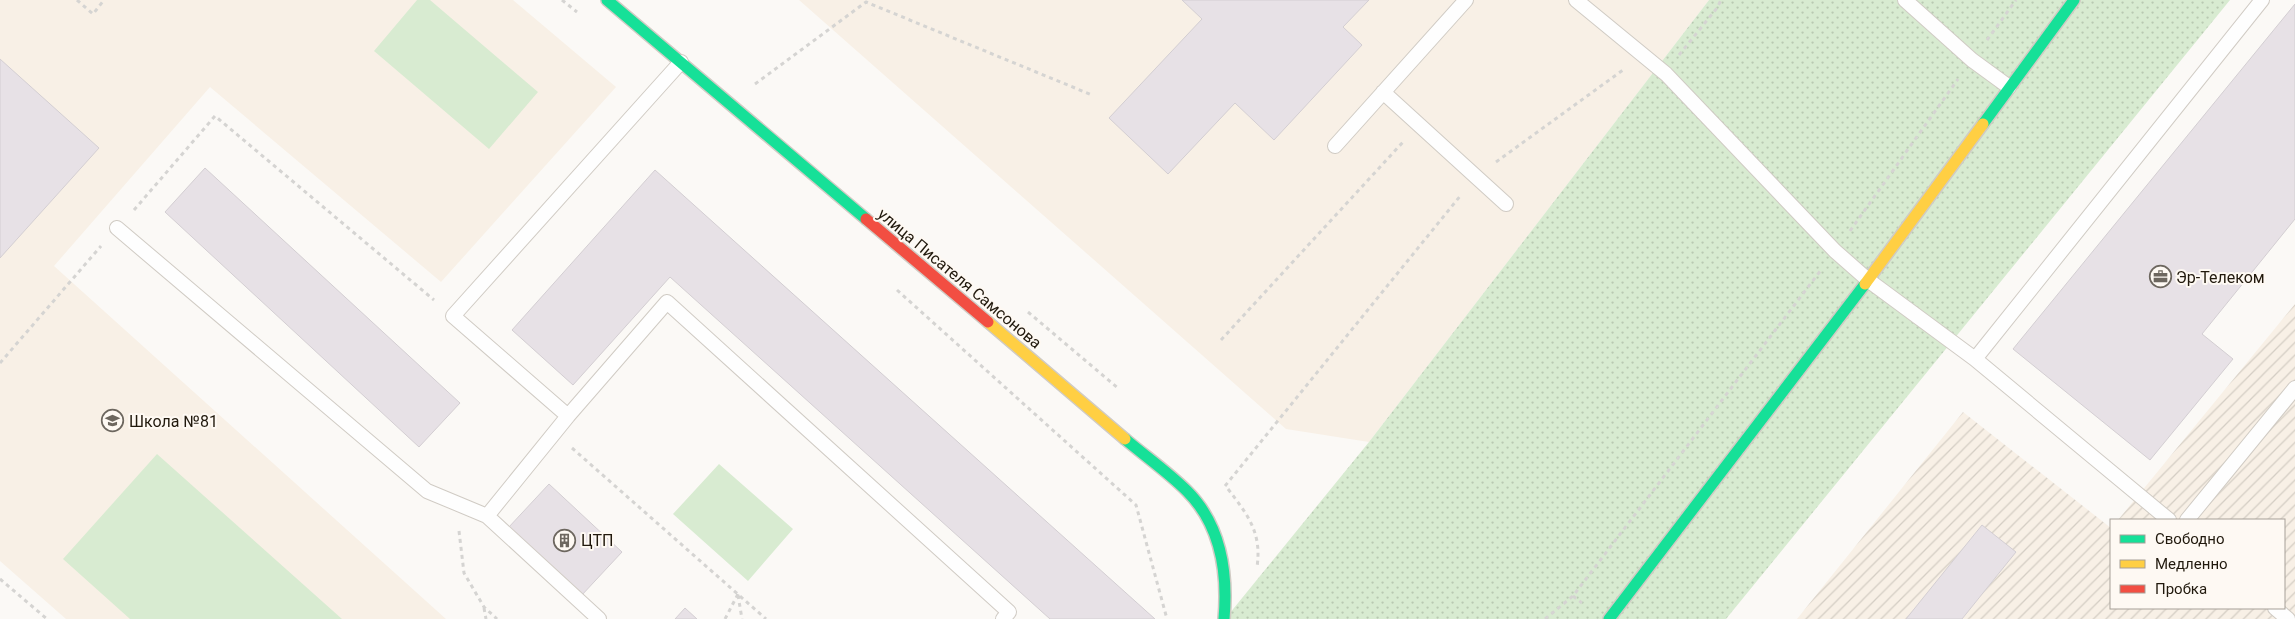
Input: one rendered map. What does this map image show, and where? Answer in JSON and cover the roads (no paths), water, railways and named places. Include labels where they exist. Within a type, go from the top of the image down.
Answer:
[{"type":"street","name":"улица Писателя Самсонова","points":[[607,0],[1187,491],[1208,518],[1218,540],[1224,573],[1224,619]]},
{"type":"street","points":[[1609,619],[1868,280],[2074,0]]},
{"type":"lane","points":[[1335,146],[1466,0]]},
{"type":"lane","points":[[1576,0],[1666,74],[1835,251],[1868,280],[1975,359],[2168,519]]},
{"type":"lane","points":[[1905,0],[1972,60],[2009,87]]},
{"type":"lane","points":[[1975,359],[2262,0]]},
{"type":"lane","points":[[568,416],[453,316],[681,62]]},
{"type":"lane","points":[[1383,92],[1506,204]]},
{"type":"lane","points":[[118,228],[426,491],[486,516],[599,619]]},
{"type":"lane","points":[[486,516],[568,416],[667,302],[1009,612],[1003,619]]},
{"type":"lane","points":[[2188,519],[2295,388]]},
{"type":"lane","points":[[2276,609],[2288,619]]},
{"type":"place","name":"Эр-Телеком","points":[[2160,277]]},
{"type":"place","name":"Школа №81","points":[[113,421]]},
{"type":"place","name":"ЦТП","points":[[565,540]]}]
